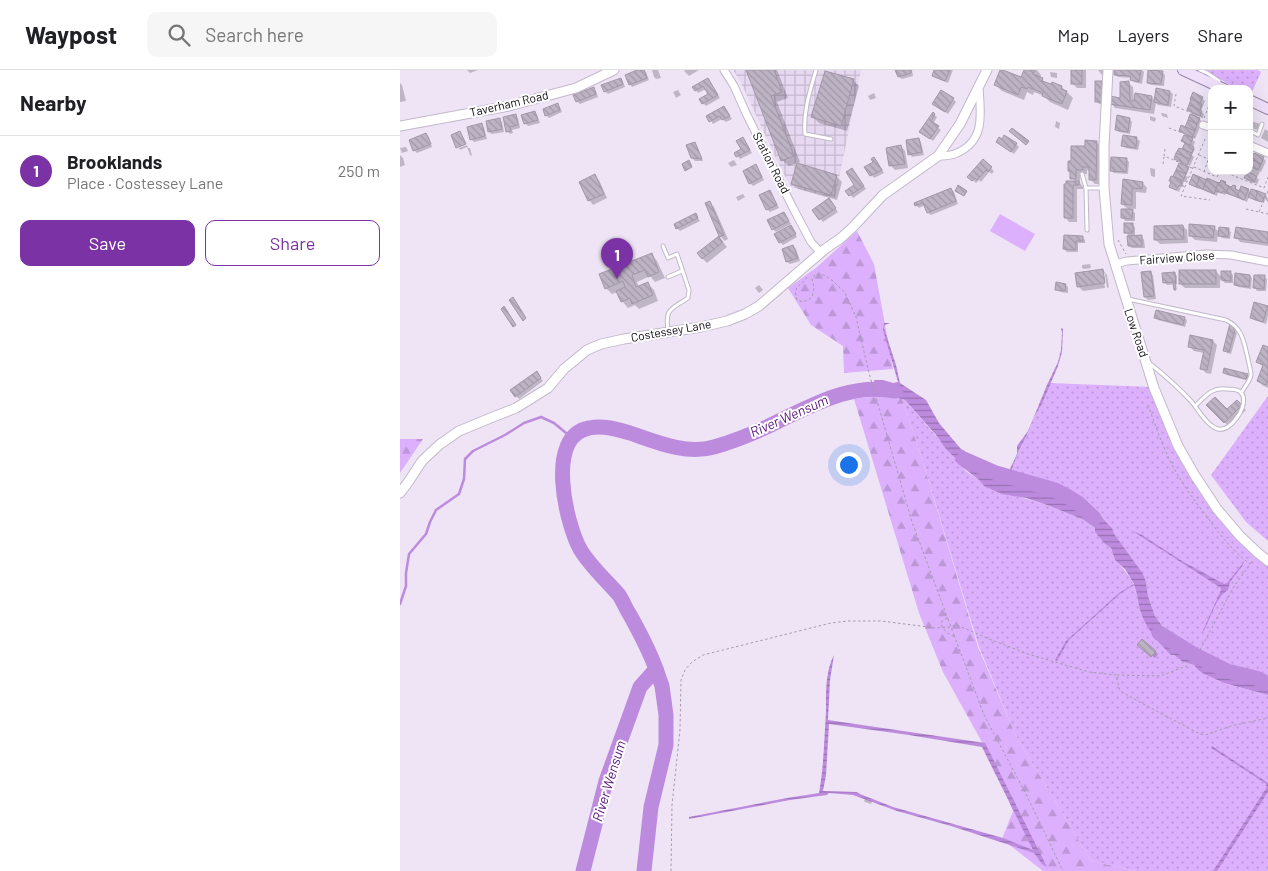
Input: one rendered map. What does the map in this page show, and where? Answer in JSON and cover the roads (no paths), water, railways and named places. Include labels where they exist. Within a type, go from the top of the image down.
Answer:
[{"type":"main road","points":[[1183,70],[1215,85]]},
{"type":"main road","points":[[1253,102],[1268,109]]},
{"type":"street","name":"Taverham Road","points":[[400,126],[509,106],[576,88],[614,70]]},
{"type":"street","name":"Station Road","points":[[724,70],[734,86],[793,208],[820,253]]},
{"type":"street","name":"Costessey Lane","points":[[400,493],[422,460],[439,445],[459,431],[516,408],[548,388],[564,369],[587,350],[601,344],[624,339],[701,327],[745,314],[759,306],[820,253],[854,227],[883,195],[938,156],[960,124],[987,70]]},
{"type":"street","name":"Low Road","points":[[1108,70],[1104,188],[1109,244],[1154,388],[1178,446],[1216,509],[1240,536],[1268,561]]},
{"type":"street","name":"Costessey Lane","points":[[938,156],[956,154],[968,147],[978,133],[981,119],[979,89]]},
{"type":"street","points":[[1203,125],[1208,127]]},
{"type":"street","points":[[1253,147],[1268,153]]},
{"type":"street","name":"Fairview Close","points":[[1115,264],[1127,261],[1206,254],[1231,255],[1268,262]]},
{"type":"lane","points":[[816,70],[804,120],[805,134],[830,139]]},
{"type":"lane","points":[[1200,70],[1224,85]]},
{"type":"lane","points":[[1253,132],[1258,134],[1262,124]]},
{"type":"lane","points":[[1082,174],[1086,188],[1087,230]]},
{"type":"lane","points":[[1086,188],[1104,188]]},
{"type":"lane","points":[[663,246],[668,258],[677,254],[689,290],[688,298],[670,309],[667,318],[668,332]]},
{"type":"lane","points":[[668,277],[682,271]]},
{"type":"lane","points":[[1125,298],[1232,322],[1244,339],[1249,364],[1250,376],[1241,393],[1243,402],[1241,412],[1230,425],[1224,429],[1217,429],[1201,415],[1195,406],[1163,374],[1146,360]]},
{"type":"lane","points":[[1195,406],[1216,389],[1235,390],[1241,393]]},
{"type":"waterway","name":"River Wensum","points":[[583,871],[606,781],[640,687],[656,669],[619,595],[588,561],[580,549],[569,520],[565,501],[563,463],[567,447],[575,434],[589,428],[610,428],[671,446],[703,449],[722,445],[746,436],[805,408],[834,397],[863,390],[895,391]]},
{"type":"waterway","points":[[400,604],[406,586],[409,554],[426,534],[436,510],[459,494],[464,479],[465,459],[473,451],[524,423],[541,417],[554,423],[572,438]]},
{"type":"waterway","name":"River Wensum","points":[[964,459],[996,473],[1055,490],[1078,503],[1094,518]]},
{"type":"waterway","name":"River Wensum","points":[[1159,633],[1193,654],[1227,671],[1256,678],[1268,684]]},
{"type":"waterway","name":"River Wensum","points":[[644,871],[651,807],[666,745],[666,715],[662,686],[656,669]]},
{"type":"place","name":"Brooklands","points":[[617,279]]}]
